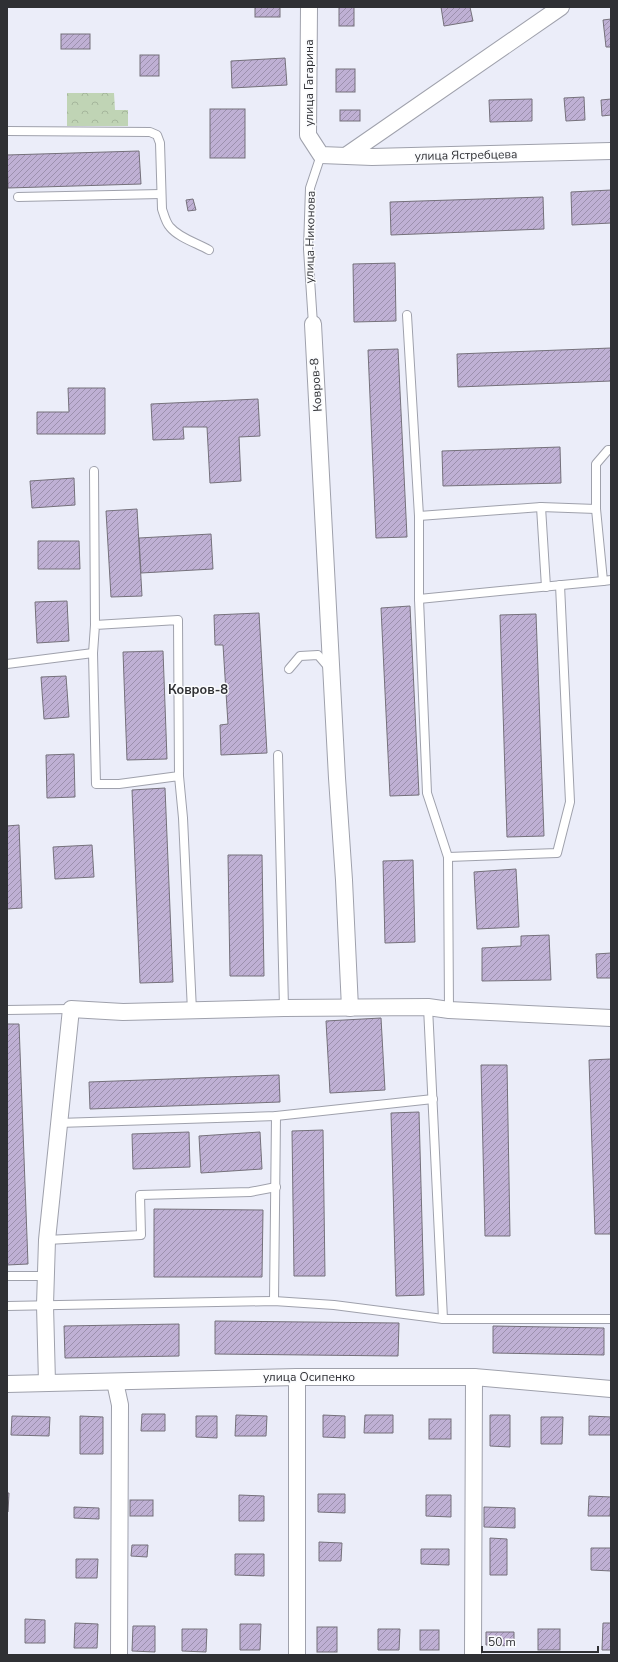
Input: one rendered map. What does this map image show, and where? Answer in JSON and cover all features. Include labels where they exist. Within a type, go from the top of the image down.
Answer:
[{"type":"street","name":"улица Гагарина","points":[[309,7],[308,135],[321,155]]},
{"type":"street","points":[[346,155],[561,7]]},
{"type":"street","name":"улица Ястребцева","points":[[321,155],[372,157],[611,151]]},
{"type":"street","name":"Ковров-8","points":[[313,324],[350,1008]]},
{"type":"street","points":[[47,1384],[45,1305],[47,1240],[71,1009],[123,1012],[284,1008],[428,1007],[450,1010],[611,1018]]},
{"type":"street","points":[[297,1376],[297,1655]]},
{"type":"street","name":"улица Осипенко","points":[[7,1384],[297,1376],[474,1377],[611,1389]]},
{"type":"street","points":[[473,1655],[474,1377]]},
{"type":"street","points":[[115,1382],[120,1405],[119,1655]]},
{"type":"lane","points":[[7,131],[150,132],[157,135],[160,143],[162,210],[169,227],[209,250]]},
{"type":"lane","name":"улица Никонова","points":[[313,324],[308,249],[310,188],[321,155]]},
{"type":"lane","points":[[18,197],[161,194]]},
{"type":"lane","points":[[407,315],[419,516],[419,599],[427,793],[448,857],[450,1010]]},
{"type":"lane","points":[[419,599],[607,580],[596,509],[596,464],[608,450],[611,450]]},
{"type":"lane","points":[[94,471],[96,625],[93,653],[96,784],[119,784],[179,776]]},
{"type":"lane","points":[[419,516],[541,507],[596,509]]},
{"type":"lane","points":[[541,507],[546,587]]},
{"type":"lane","points":[[448,857],[557,853],[570,802],[560,585]]},
{"type":"lane","points":[[96,625],[178,620],[179,776],[183,818],[192,1011]]},
{"type":"lane","points":[[7,664],[93,653]]},
{"type":"lane","points":[[290,669],[300,656],[318,655],[331,670]]},
{"type":"lane","points":[[278,755],[284,1008]]},
{"type":"lane","points":[[428,1007],[443,1319]]},
{"type":"lane","points":[[7,1010],[71,1009]]},
{"type":"lane","points":[[58,1123],[276,1116],[433,1099]]},
{"type":"lane","points":[[274,1301],[276,1116]]},
{"type":"lane","points":[[47,1240],[141,1236],[140,1195],[250,1192],[276,1187]]},
{"type":"lane","points":[[7,1276],[46,1276]]},
{"type":"lane","points":[[7,1306],[274,1301],[334,1305],[443,1319],[611,1319]]},
{"type":"green space","points":[[67,93],[114,93],[115,110],[128,110],[128,126],[67,126]]},
{"type":"building","points":[[255,7],[280,7],[280,17],[255,17]]},
{"type":"building","points":[[339,7],[354,7],[354,26],[339,26]]},
{"type":"building","points":[[441,7],[470,7],[473,21],[444,26]]},
{"type":"building","points":[[611,19],[611,47],[606,47],[603,20]]},
{"type":"building","points":[[61,34],[90,34],[90,49],[61,49]]},
{"type":"building","points":[[140,55],[159,55],[159,76],[140,76]]},
{"type":"building","points":[[285,58],[287,85],[232,88],[231,61]]},
{"type":"building","points":[[336,69],[355,69],[355,92],[336,92]]},
{"type":"building","points":[[584,97],[585,120],[566,121],[564,98]]},
{"type":"building","points":[[532,99],[532,121],[490,122],[489,100]]},
{"type":"building","points":[[611,99],[611,115],[602,116],[601,100]]},
{"type":"building","points":[[210,109],[245,109],[245,158],[210,158]]},
{"type":"building","points":[[340,110],[360,110],[360,121],[340,121]]},
{"type":"building","points":[[139,151],[141,184],[8,188],[7,155]]},
{"type":"building","points":[[611,190],[611,223],[572,225],[571,192]]},
{"type":"building","points":[[543,197],[544,229],[391,235],[390,202]]},
{"type":"building","points":[[193,199],[196,210],[188,211],[186,200]]},
{"type":"building","points":[[395,263],[396,321],[354,322],[353,264]]},
{"type":"building","points":[[611,348],[611,381],[458,387],[457,354]]},
{"type":"building","points":[[398,349],[407,537],[376,538],[368,350]]},
{"type":"building","points":[[68,388],[105,388],[105,434],[37,434],[37,412],[69,412]]},
{"type":"building","points":[[258,399],[260,436],[239,437],[241,481],[210,483],[207,427],[183,427],[184,439],[153,440],[151,404]]},
{"type":"building","points":[[560,447],[561,483],[443,486],[442,451]]},
{"type":"building","points":[[74,478],[75,505],[32,508],[30,481]]},
{"type":"building","points":[[137,509],[142,596],[111,597],[106,511]]},
{"type":"building","points":[[211,534],[213,569],[141,573],[139,538]]},
{"type":"building","points":[[38,541],[79,541],[80,569],[38,569]]},
{"type":"building","points":[[67,601],[69,641],[37,643],[35,602]]},
{"type":"building","points":[[410,606],[419,795],[390,796],[381,608]]},
{"type":"building","points":[[259,613],[267,753],[221,755],[220,725],[228,724],[223,645],[215,645],[214,615]]},
{"type":"building","points":[[536,614],[544,836],[507,837],[500,615]]},
{"type":"building","points":[[163,651],[167,759],[127,760],[123,652]]},
{"type":"building","points":[[66,676],[69,717],[44,719],[41,677]]},
{"type":"building","points":[[74,754],[75,797],[47,798],[46,755]]},
{"type":"building","points":[[165,788],[173,982],[140,983],[132,790]]},
{"type":"building","points":[[19,825],[22,908],[7,909],[7,826]]},
{"type":"building","points":[[92,845],[94,877],[55,879],[53,847]]},
{"type":"building","points":[[228,855],[262,855],[264,976],[230,976]]},
{"type":"building","points":[[413,860],[415,942],[385,943],[383,861]]},
{"type":"building","points":[[516,869],[519,927],[477,929],[474,872]]},
{"type":"building","points":[[549,935],[551,980],[482,981],[482,948],[521,946],[521,936]]},
{"type":"building","points":[[611,953],[611,978],[597,978],[596,954]]},
{"type":"building","points":[[381,1018],[385,1090],[330,1093],[326,1021]]},
{"type":"building","points":[[7,1024],[19,1024],[28,1264],[7,1265]]},
{"type":"building","points":[[611,1059],[611,1234],[595,1234],[589,1060]]},
{"type":"building","points":[[481,1065],[507,1065],[510,1236],[485,1236]]},
{"type":"building","points":[[279,1075],[280,1102],[90,1109],[89,1082]]},
{"type":"building","points":[[419,1112],[424,1295],[396,1296],[391,1113]]},
{"type":"building","points":[[323,1130],[325,1276],[294,1276],[292,1131]]},
{"type":"building","points":[[189,1132],[190,1167],[133,1169],[132,1134]]},
{"type":"building","points":[[260,1132],[262,1169],[201,1173],[199,1136]]},
{"type":"building","points":[[154,1209],[263,1210],[262,1277],[154,1277]]},
{"type":"building","points":[[215,1321],[399,1323],[398,1356],[215,1354]]},
{"type":"building","points":[[179,1324],[179,1356],[65,1358],[64,1326]]},
{"type":"building","points":[[493,1326],[604,1328],[604,1355],[493,1353]]},
{"type":"building","points":[[142,1414],[165,1414],[165,1431],[141,1431]]},
{"type":"building","points":[[236,1415],[267,1416],[266,1436],[235,1436]]},
{"type":"building","points":[[323,1415],[345,1416],[345,1438],[323,1437]]},
{"type":"building","points":[[365,1415],[393,1415],[393,1433],[364,1433]]},
{"type":"building","points":[[490,1415],[510,1415],[510,1447],[490,1446]]},
{"type":"building","points":[[12,1416],[50,1417],[49,1436],[11,1435]]},
{"type":"building","points":[[80,1416],[103,1417],[103,1454],[80,1454]]},
{"type":"building","points":[[196,1416],[217,1416],[217,1438],[196,1437]]},
{"type":"building","points":[[589,1416],[611,1417],[611,1435],[589,1435]]},
{"type":"building","points":[[541,1417],[563,1417],[562,1444],[541,1444]]},
{"type":"building","points":[[429,1419],[451,1419],[451,1439],[429,1439]]},
{"type":"building","points":[[7,1493],[9,1493],[8,1512],[7,1512]]},
{"type":"building","points":[[318,1494],[345,1494],[345,1513],[318,1512]]},
{"type":"building","points":[[239,1495],[264,1496],[264,1521],[239,1521]]},
{"type":"building","points":[[426,1495],[451,1495],[451,1517],[426,1516]]},
{"type":"building","points":[[589,1496],[611,1497],[610,1516],[588,1516]]},
{"type":"building","points":[[130,1500],[153,1500],[153,1516],[130,1516]]},
{"type":"building","points":[[74,1507],[99,1508],[99,1519],[74,1518]]},
{"type":"building","points":[[484,1507],[515,1508],[515,1528],[484,1527]]},
{"type":"building","points":[[490,1538],[507,1539],[507,1575],[490,1575]]},
{"type":"building","points":[[319,1542],[342,1543],[341,1561],[319,1561]]},
{"type":"building","points":[[132,1545],[148,1545],[147,1557],[131,1556]]},
{"type":"building","points":[[591,1548],[611,1548],[611,1571],[591,1570]]},
{"type":"building","points":[[421,1549],[449,1549],[449,1565],[421,1564]]},
{"type":"building","points":[[235,1554],[264,1554],[264,1576],[235,1575]]},
{"type":"building","points":[[76,1559],[98,1559],[97,1578],[76,1578]]},
{"type":"building","points":[[25,1619],[45,1620],[45,1643],[25,1643]]},
{"type":"building","points":[[75,1623],[98,1624],[97,1648],[74,1648]]},
{"type":"building","points":[[603,1623],[611,1623],[611,1650],[602,1650]]},
{"type":"building","points":[[240,1624],[261,1624],[260,1650],[240,1650]]},
{"type":"building","points":[[133,1626],[155,1626],[155,1652],[132,1651]]},
{"type":"building","points":[[317,1627],[337,1627],[337,1652],[317,1652]]},
{"type":"building","points":[[182,1629],[207,1629],[206,1652],[182,1651]]},
{"type":"building","points":[[378,1629],[400,1629],[399,1650],[378,1650]]},
{"type":"building","points":[[538,1629],[560,1629],[560,1650],[538,1650]]},
{"type":"building","points":[[420,1630],[439,1630],[439,1650],[420,1650]]},
{"type":"building","points":[[486,1632],[514,1632],[514,1646],[486,1645]]},
{"type":"district","name":"Ковров-8","points":[[198,689]]}]
